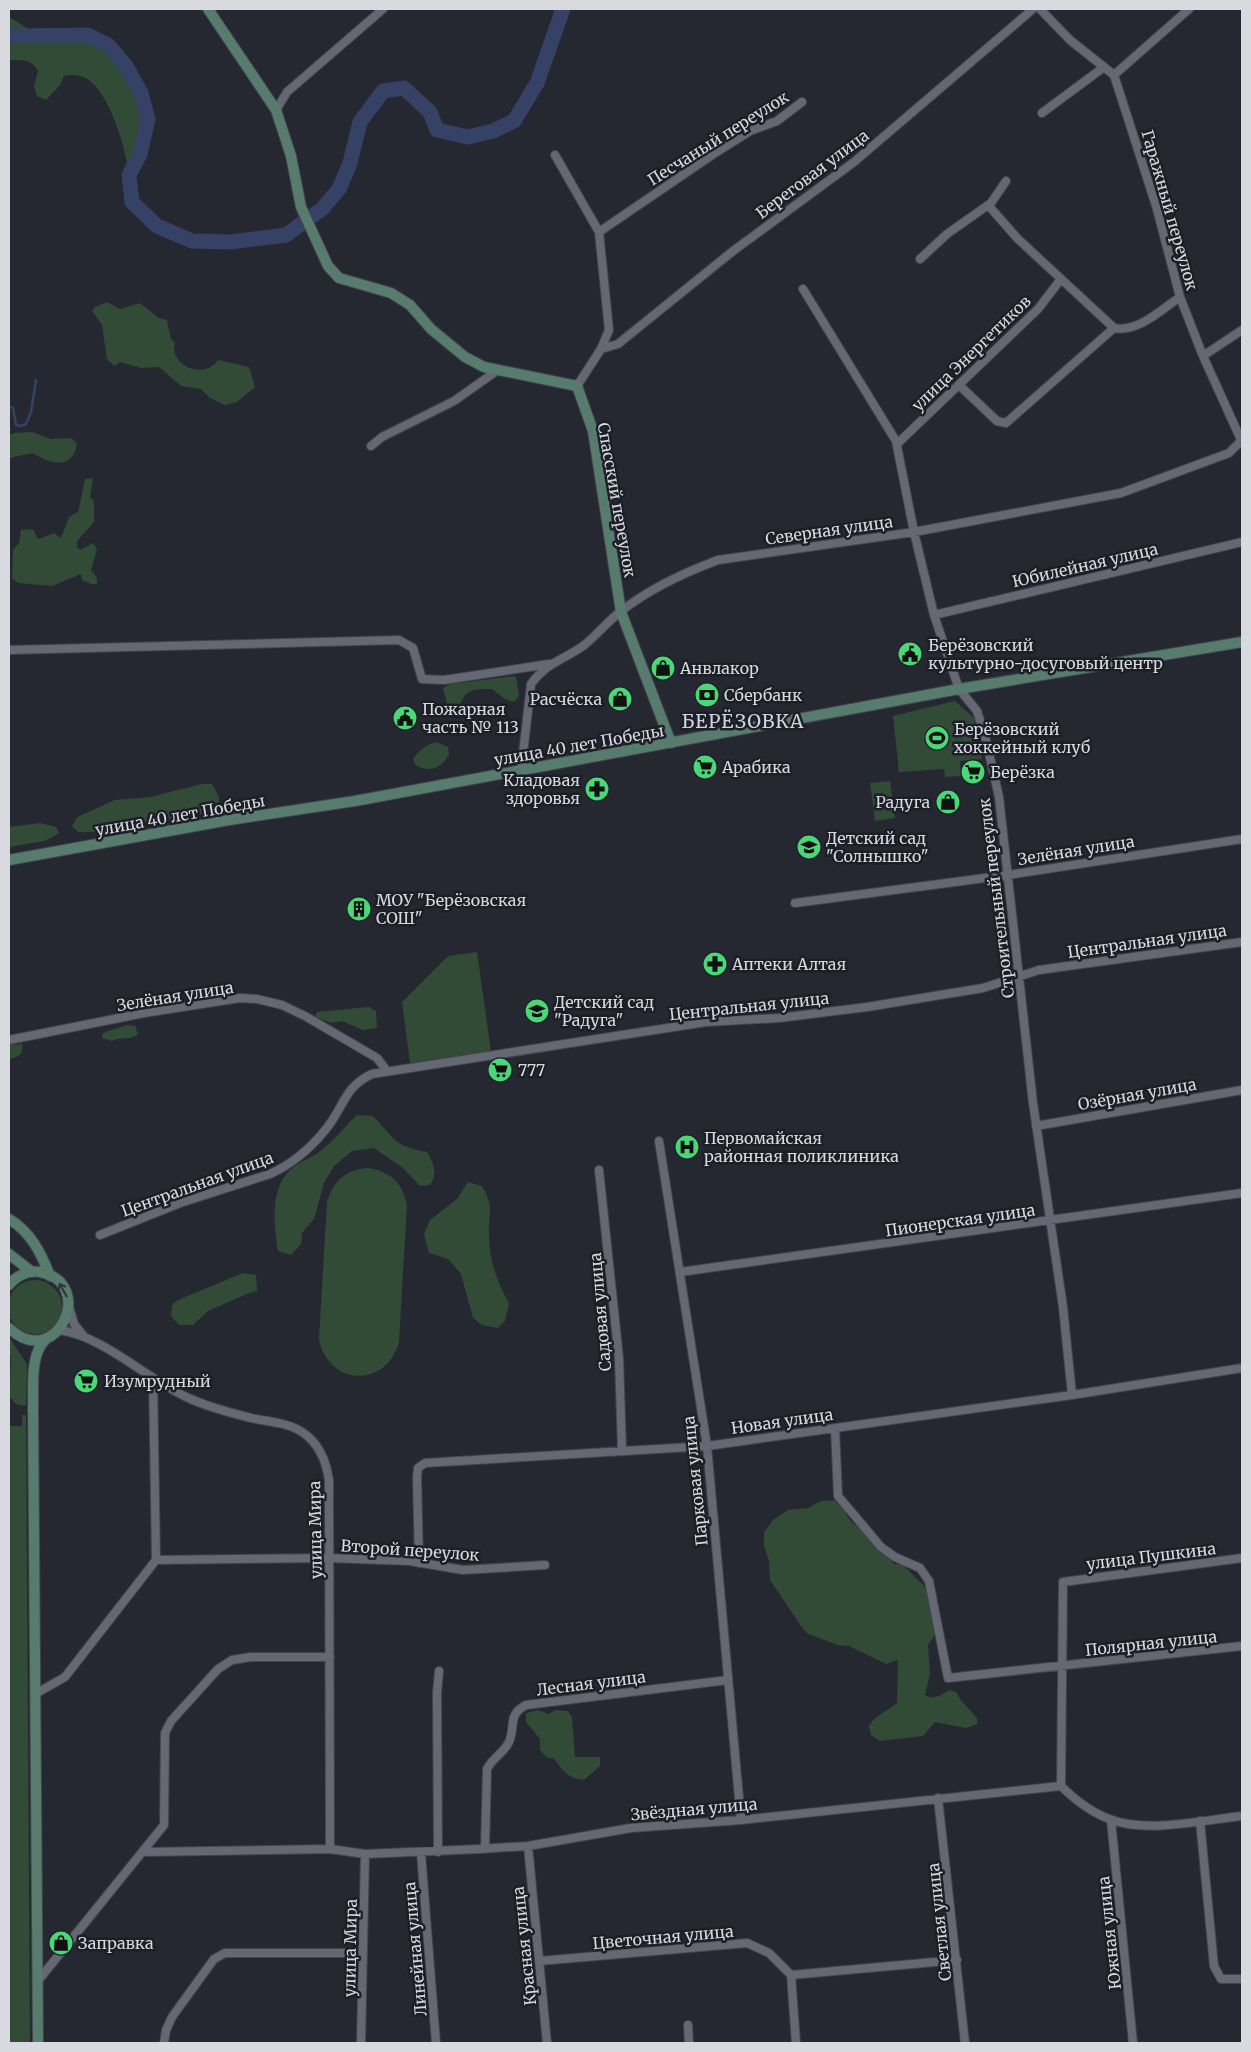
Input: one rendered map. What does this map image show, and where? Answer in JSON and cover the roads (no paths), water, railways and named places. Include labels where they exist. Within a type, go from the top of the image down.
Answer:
[{"type":"street","points":[[208,9],[276,110],[291,156],[301,207],[328,266],[339,278],[391,293],[410,305],[431,329],[465,357],[484,367],[577,386],[602,349],[609,330],[599,232],[555,155]]},
{"type":"street","points":[[276,110],[287,92],[383,9]]},
{"type":"street","name":"Береговая улица","points":[[602,349],[618,344],[733,251],[854,162],[1033,9]]},
{"type":"street","points":[[1040,9],[1070,40],[1114,75],[1188,9]]},
{"type":"street","points":[[1042,113],[1104,67]]},
{"type":"street","name":"Гаражный переулок","points":[[1114,75],[1157,209],[1180,297],[1203,356],[1242,441]]},
{"type":"street","name":"Песчаный переулок","points":[[599,232],[715,153],[750,131],[777,121],[802,102]]},
{"type":"street","points":[[920,259],[947,234],[988,205],[1006,181]]},
{"type":"street","points":[[988,205],[1018,239],[1114,328],[1122,330],[1138,325],[1180,297]]},
{"type":"street","name":"улица Энергетиков","points":[[897,444],[1038,309],[1061,279]]},
{"type":"street","name":"Строительный переулок","points":[[802,289],[897,444],[914,532],[934,615],[959,689],[977,711],[986,740],[999,797],[1036,1126],[1063,1307],[1072,1395]]},
{"type":"street","points":[[959,385],[997,421],[1006,423],[1114,328]]},
{"type":"street","points":[[1203,356],[1242,330]]},
{"type":"street","points":[[371,446],[382,437],[454,401],[498,370]]},
{"type":"street","name":"Спасский переулок","points":[[577,386],[593,431],[621,612],[671,743]]},
{"type":"street","name":"Северная улица","points":[[522,771],[531,684],[549,664],[584,645],[621,612],[664,583],[718,560],[914,532],[1121,493],[1229,453],[1242,441]]},
{"type":"street","name":"Юбилейная улица","points":[[934,615],[1242,542]]},
{"type":"street","points":[[9,650],[399,640],[413,648],[422,678],[431,680],[444,680],[549,664]]},
{"type":"street","name":"улица 40 лет Победы","points":[[9,860],[522,771],[959,689],[1242,642]]},
{"type":"street","name":"Зелёная улица","points":[[795,903],[1008,875],[1242,839]]},
{"type":"street","name":"Центральная улица","points":[[100,1236],[180,1204],[277,1171],[300,1155],[327,1128],[353,1085],[372,1074],[706,1022],[779,1018],[867,1007],[983,988],[1020,975],[1086,963],[1242,942]]},
{"type":"street","name":"Зелёная улица","points":[[9,1040],[144,1013],[240,998],[257,999],[282,1005],[305,1016],[377,1058],[387,1071]]},
{"type":"street","name":"Озёрная улица","points":[[1036,1126],[1242,1090]]},
{"type":"street","name":"Парковая улица","points":[[659,1141],[707,1446],[741,1820]]},
{"type":"street","name":"Садовая улица","points":[[599,1170],[619,1358],[622,1451]]},
{"type":"street","name":"Пионерская улица","points":[[680,1272],[1242,1193]]},
{"type":"street","points":[[9,1219],[24,1230],[32,1239],[50,1276]]},
{"type":"street","points":[[9,1254],[32,1272]]},
{"type":"street","points":[[9,1285],[22,1274],[32,1272],[50,1276],[60,1282],[67,1294],[69,1307],[66,1320],[59,1330],[46,1339],[39,1347],[35,1359],[38,2043]]},
{"type":"street","name":"улица Мира","points":[[69,1307],[74,1324],[83,1335],[153,1378],[193,1400],[234,1413],[292,1426],[312,1440],[319,1449],[328,1469],[330,1849]]},
{"type":"street","points":[[9,1328],[21,1338],[35,1359]]},
{"type":"street","name":"улица Мира","points":[[59,1330],[83,1335]]},
{"type":"street","points":[[21,1338],[32,1340],[46,1339]]},
{"type":"street","name":"Новая улица","points":[[419,1563],[416,1476],[418,1468],[425,1463],[707,1446],[1072,1395],[1242,1368]]},
{"type":"street","points":[[35,1694],[65,1677],[156,1560],[153,1378]]},
{"type":"street","name":"Полярная улица","points":[[835,1428],[838,1496],[881,1547],[894,1557],[920,1568],[929,1580],[948,1678],[1242,1646]]},
{"type":"street","name":"Второй переулок","points":[[156,1560],[329,1558],[419,1563],[463,1570],[545,1565]]},
{"type":"street","name":"улица Пушкина","points":[[1064,1666],[1063,1582],[1242,1558]]},
{"type":"street","points":[[37,1982],[161,1830],[165,1820],[165,1733],[168,1726],[218,1669],[232,1660],[241,1658],[330,1657]]},
{"type":"street","points":[[1064,1666],[1061,1786],[1080,1804],[1111,1820],[1152,1825],[1242,1816]]},
{"type":"street","points":[[438,1852],[437,1693],[439,1671]]},
{"type":"street","name":"Лесная улица","points":[[485,1849],[487,1769],[493,1757],[505,1749],[510,1740],[513,1717],[517,1710],[526,1705],[728,1680]]},
{"type":"street","name":"Звёздная улица","points":[[144,1852],[330,1849],[365,1854],[421,1853],[528,1846],[631,1828],[741,1820],[1061,1786]]},
{"type":"street","name":"Светлая улица","points":[[938,1798],[958,1960],[965,2043]]},
{"type":"street","name":"Южная улица","points":[[1111,1820],[1134,2043]]},
{"type":"street","points":[[1200,1821],[1214,1966],[1217,1975],[1221,1979],[1242,1979]]},
{"type":"street","name":"Красная улица","points":[[528,1846],[547,2043]]},
{"type":"street","name":"Линейная улица","points":[[421,1853],[436,2043]]},
{"type":"street","name":"улица Мира","points":[[361,2043],[365,1854]]},
{"type":"street","name":"Цветочная улица","points":[[539,1961],[747,1943],[769,1953],[791,1975]]},
{"type":"street","points":[[164,2043],[168,2023],[208,1966],[219,1955],[225,1953],[363,1953]]},
{"type":"street","points":[[796,2043],[791,1975],[958,1960]]},
{"type":"street","points":[[688,2025],[689,2043]]},
{"type":"waterway","points":[[9,34],[16,36],[88,35],[108,45],[126,66],[141,93],[148,119],[140,154],[129,175],[132,202],[157,226],[192,241],[230,242],[286,235],[322,209],[339,189],[350,163],[360,122],[383,91],[404,88],[430,112],[437,130],[468,137],[493,131],[514,121],[537,83],[563,9]]},
{"type":"waterway","points":[[9,406],[13,408],[16,425],[26,424],[31,412],[36,380]]},
{"type":"place","name":"Берёзовский культурно-досуговый центр","points":[[910,654]]},
{"type":"place","name":"Анвлакор","points":[[663,668]]},
{"type":"place","name":"Сбербанк","points":[[707,695]]},
{"type":"place","name":"Расчёска","points":[[620,699]]},
{"type":"place","name":"Пожарная часть № 113","points":[[405,718]]},
{"type":"place","name":"Берёзовский хоккейный клуб","points":[[937,738]]},
{"type":"place","name":"Арабика","points":[[705,767]]},
{"type":"place","name":"Берёзка","points":[[973,772]]},
{"type":"place","name":"Кладовая здоровья","points":[[597,789]]},
{"type":"place","name":"Радуга","points":[[948,802]]},
{"type":"place","name":"Детский сад \"Солнышко\"","points":[[809,847]]},
{"type":"place","name":"МОУ \"Берёзовская СОШ\"","points":[[359,909]]},
{"type":"place","name":"Аптеки Алтая","points":[[715,964]]},
{"type":"place","name":"Детский сад \"Радуга\"","points":[[537,1011]]},
{"type":"place","name":"777","points":[[500,1070]]},
{"type":"place","name":"Первомайская районная поликлиника","points":[[687,1147]]},
{"type":"place","name":"Изумрудный","points":[[86,1381]]},
{"type":"place","name":"Заправка","points":[[61,1943]]},
{"type":"district","name":"БЕРЁЗОВКА","points":[[743,721]]}]
